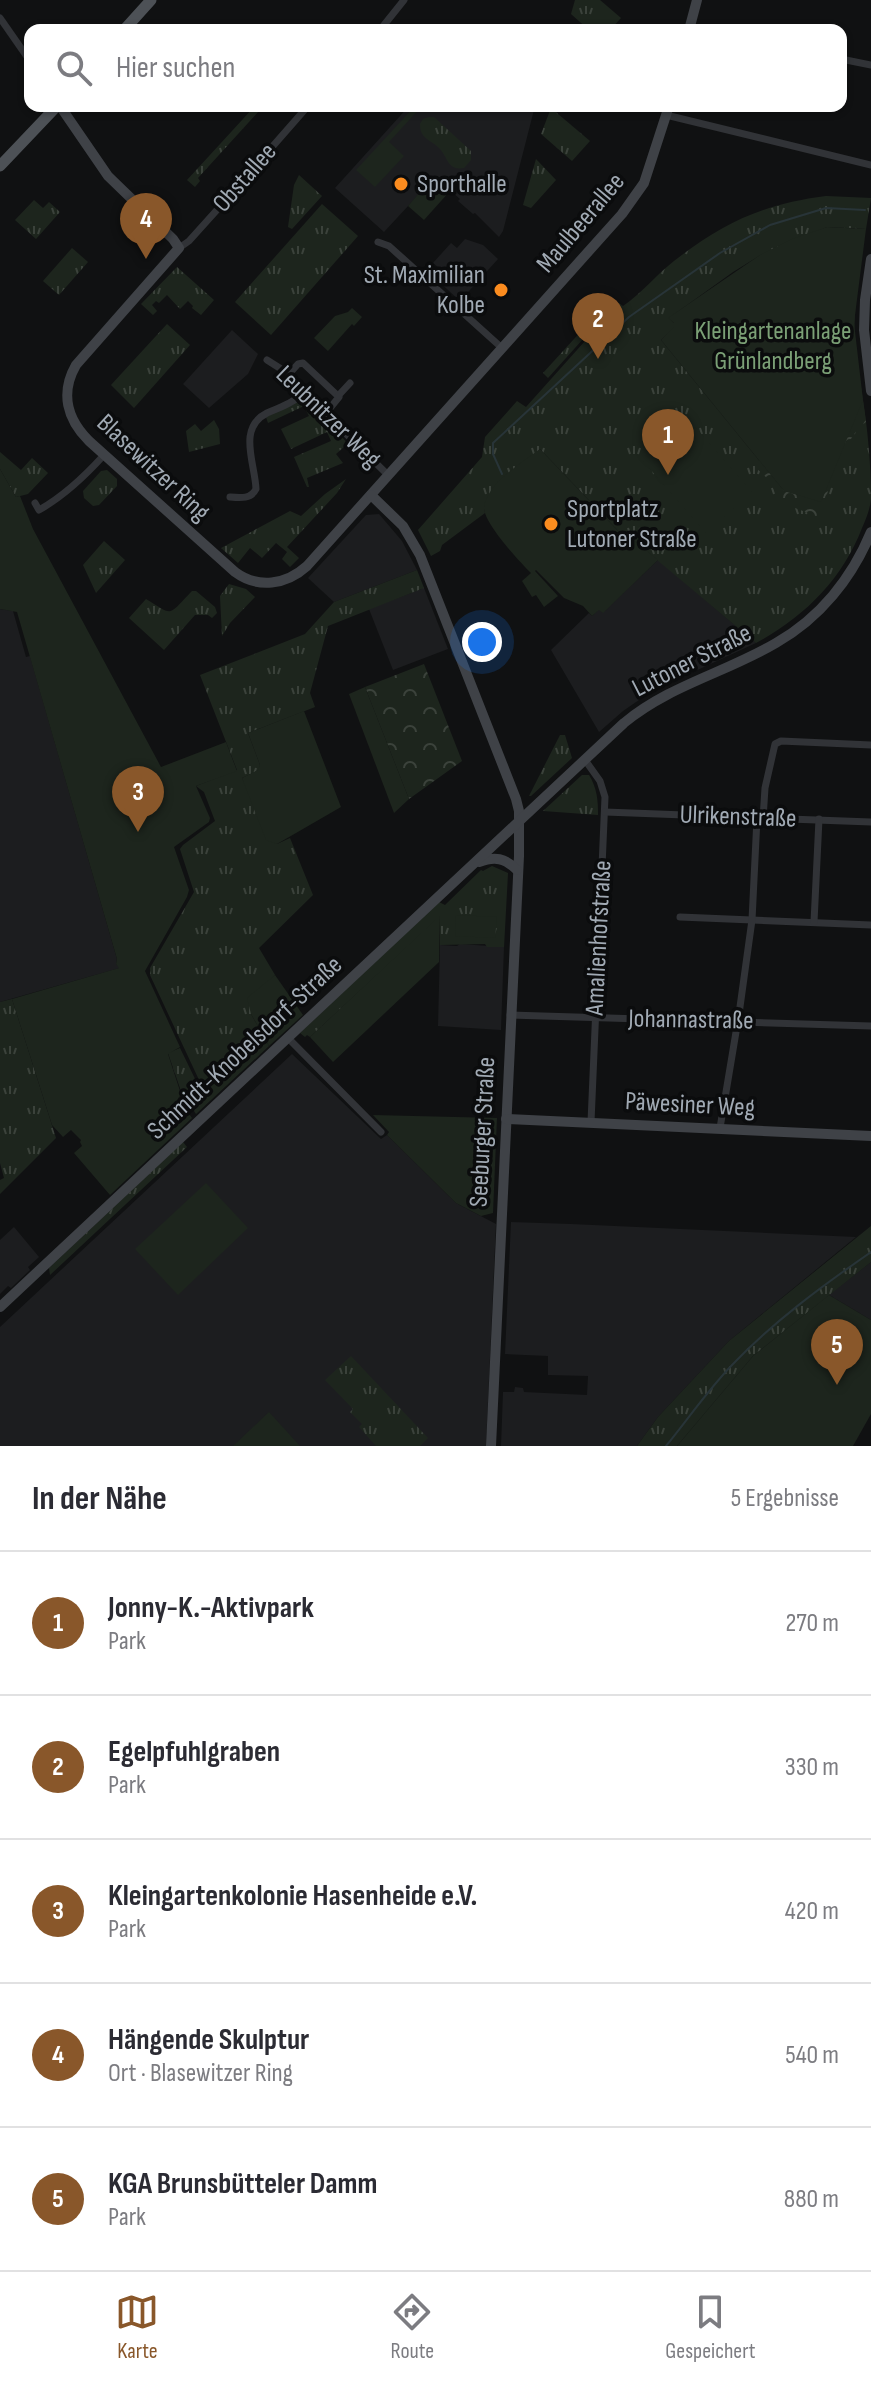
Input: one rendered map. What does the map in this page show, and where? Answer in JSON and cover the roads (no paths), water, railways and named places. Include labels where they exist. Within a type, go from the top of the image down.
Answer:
[{"type":"main road","points":[[129,24],[151,0]]},
{"type":"main road","points":[[0,166],[52,112]]},
{"type":"street","points":[[385,24],[404,0]]},
{"type":"street","points":[[693,24],[697,0]]},
{"type":"street","points":[[0,18],[24,52]]},
{"type":"street","points":[[847,60],[871,65]]},
{"type":"street","points":[[62,112],[108,176],[179,248]]},
{"type":"street","name":"Obstallee","points":[[179,248],[189,241],[303,112]]},
{"type":"street","name":"Maulbeerallee","points":[[371,495],[635,199],[645,182],[666,112]]},
{"type":"street","points":[[674,112],[871,165]]},
{"type":"street","points":[[378,242],[389,246],[502,348]]},
{"type":"street","name":"Blasewitzer Ring","points":[[179,248],[79,361],[69,380],[67,401],[72,421],[104,455],[235,572],[254,582],[281,581],[300,572],[371,495]]},
{"type":"street","points":[[871,259],[864,330],[871,391]]},
{"type":"street","name":"Leubnitzer Weg","points":[[267,360],[289,374],[388,475]]},
{"type":"street","points":[[289,374],[303,363],[338,396]]},
{"type":"street","points":[[326,413],[350,383]]},
{"type":"street","points":[[230,497],[247,497],[254,494],[256,489],[249,440],[253,424],[262,415],[297,400],[306,392]]},
{"type":"street","points":[[35,503],[39,510],[51,503],[80,480],[104,455]]},
{"type":"street","name":"Seeburger Straße","points":[[371,495],[403,526],[423,560],[518,803],[491,1446]]},
{"type":"street","name":"Lutoner Straße","points":[[519,821],[624,723],[658,698],[776,643],[809,620],[846,579],[871,532]]},
{"type":"street","points":[[720,1128],[752,920],[760,818],[775,744],[781,741],[871,745]]},
{"type":"street","name":"Amalienhofstraße","points":[[585,760],[600,781],[605,797],[591,1122]]},
{"type":"street","name":"Ulrikenstraße","points":[[605,812],[871,822]]},
{"type":"street","points":[[814,922],[819,819]]},
{"type":"street","name":"Schmidt-Knobelsdorf-Straße","points":[[0,1307],[519,821]]},
{"type":"street","points":[[477,863],[497,858],[505,860],[517,870]]},
{"type":"street","points":[[680,917],[871,925]]},
{"type":"street","name":"Johannastraße","points":[[510,1015],[871,1026]]},
{"type":"street","points":[[288,1038],[381,1132]]},
{"type":"street","name":"Päwesiner Weg","points":[[506,1119],[871,1136]]},
{"type":"waterway","points":[[502,474],[493,454],[493,443],[629,317],[720,253],[770,225],[826,208],[865,210]]},
{"type":"waterway","points":[[666,1446],[715,1384],[748,1349],[798,1305],[871,1252]]},
{"type":"place","name":"Sporthalle","points":[[401,184]]},
{"type":"place","name":"Hängende Skulptur","points":[[146,259]]},
{"type":"place","name":"St. Maximilian Kolbe","points":[[501,290]]},
{"type":"place","name":"Egelpfuhlgraben","points":[[598,359]]},
{"type":"place","name":"Jonny-K.-Aktivpark","points":[[668,475]]},
{"type":"place","name":"Sportplatz Lutoner Straße","points":[[551,524]]},
{"type":"place","name":"Kleingartenkolonie Hasenheide e.V.","points":[[138,832]]},
{"type":"place","name":"KGA Brunsbütteler Damm","points":[[837,1385]]},
{"type":"park label","name":"Kleingartenanlage Grünlandberg","points":[[773,346]]}]
